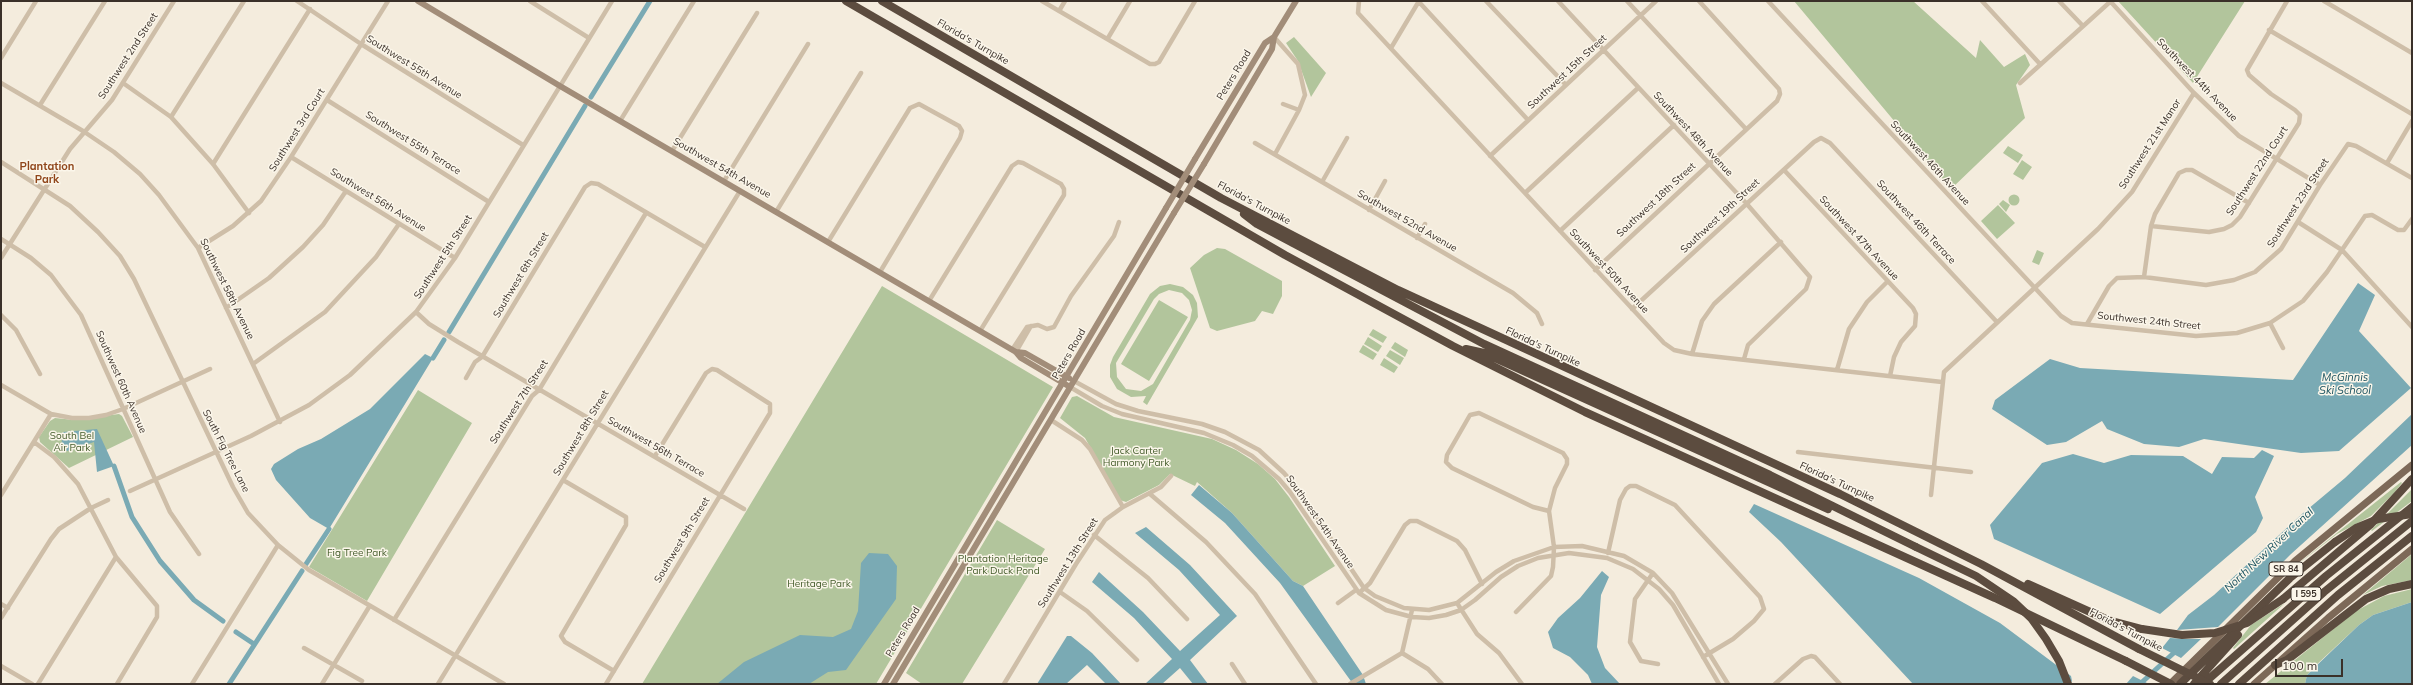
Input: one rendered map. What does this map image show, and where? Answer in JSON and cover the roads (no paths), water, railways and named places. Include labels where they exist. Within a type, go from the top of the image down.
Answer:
[{"type":"highway","points":[[846,1],[1285,256],[1453,346],[1585,412],[1995,598],[2171,684]]},
{"type":"highway","name":"Florida's Turnpike","points":[[882,1],[1221,198],[1398,290],[1840,494],[1981,564],[2139,649],[2210,684]]},
{"type":"highway","points":[[1221,198],[1257,224],[1407,305],[1502,352],[1816,497],[1916,548]]},
{"type":"highway","points":[[1453,346],[1484,353],[1976,576],[2013,601],[2031,618],[2059,661],[2068,684]]},
{"type":"highway","points":[[1981,564],[2108,620],[2142,629],[2182,635],[2215,633],[2247,623],[2282,599],[2370,525],[2412,479]]},
{"type":"highway","name":"I 595","points":[[2203,684],[2326,576],[2412,507]]},
{"type":"highway","points":[[2180,684],[2246,623],[2290,578],[2335,542],[2371,522],[2412,514]]},
{"type":"highway","points":[[2221,684],[2319,596],[2412,521]]},
{"type":"highway","name":"I 595","points":[[2239,684],[2338,595],[2412,536]]},
{"type":"highway","points":[[2275,665],[2287,660],[2366,599],[2389,589],[2412,584]]},
{"type":"highway","points":[[2194,684],[2219,658],[2246,623]]},
{"type":"main road","name":"Southwest 54th Avenue","points":[[418,1],[560,86],[1014,351],[1021,358],[1070,387]]},
{"type":"main road","name":"Peters Road","points":[[893,684],[1013,480],[1051,420],[1272,49],[1274,37],[1296,1]]},
{"type":"main road","name":"Peters Road","points":[[885,684],[1195,159],[1265,43],[1274,37]]},
{"type":"main road","name":"Southwest 54th Avenue","points":[[1014,351],[1024,353],[1074,381]]},
{"type":"main road","name":"SR 84","points":[[2171,684],[2295,561],[2412,465]]},
{"type":"main road","points":[[2254,684],[2347,602],[2412,549]]},
{"type":"street","points":[[1,58],[36,1]]},
{"type":"street","points":[[40,105],[105,1]]},
{"type":"street","name":"Southwest 2nd Street","points":[[1,258],[44,189],[83,131],[99,116],[123,83],[174,1]]},
{"type":"street","points":[[171,117],[244,1]]},
{"type":"street","name":"Southwest 55th Avenue","points":[[297,1],[361,44],[523,145]]},
{"type":"street","name":"Southwest 3rd Court","points":[[198,248],[228,229],[249,213],[261,201],[291,157],[388,1]]},
{"type":"street","name":"Southwest 5th Street","points":[[130,491],[280,422],[350,375],[416,312],[455,258],[612,1]]},
{"type":"street","points":[[620,121],[694,1]]},
{"type":"street","points":[[1042,1],[1108,38],[1150,64],[1159,62],[1196,1]]},
{"type":"street","points":[[1059,11],[1065,1]]},
{"type":"street","points":[[1108,38],[1130,1]]},
{"type":"street","name":"Southwest 50th Avenue","points":[[1359,1],[1358,13],[1632,310],[1664,343],[1674,350],[1692,354],[1942,382]]},
{"type":"street","points":[[1391,48],[1419,1],[1528,120]]},
{"type":"street","points":[[1486,1],[1566,85]]},
{"type":"street","name":"Southwest 48th Avenue","points":[[1558,1],[1746,203],[1810,277],[1806,289],[1748,345],[1744,359]]},
{"type":"street","points":[[1627,1],[1746,129]]},
{"type":"street","name":"Southwest 15th Street","points":[[1490,156],[1656,1]]},
{"type":"street","name":"Southwest 18th Street","points":[[1595,270],[1777,101],[1780,94],[1779,89],[1699,1]]},
{"type":"street","name":"Southwest 46th Avenue","points":[[1768,1],[2034,288],[2065,319],[2072,323],[2087,324]]},
{"type":"street","points":[[1982,1],[2040,64]]},
{"type":"street","points":[[2060,1],[2083,26]]},
{"type":"street","points":[[2020,83],[2111,1]]},
{"type":"street","name":"Southwest 44th Avenue","points":[[2111,1],[2194,93],[2239,136],[2320,185]]},
{"type":"street","points":[[2287,1],[2269,30],[2412,114]]},
{"type":"street","points":[[2324,1],[2412,53]]},
{"type":"street","points":[[534,2],[589,38]]},
{"type":"street","points":[[213,164],[310,9]]},
{"type":"street","points":[[672,151],[757,13]]},
{"type":"street","name":"Southwest 22nd Court","points":[[2151,226],[2209,232],[2224,229],[2240,217],[2299,123],[2300,115],[2271,94],[2249,75],[2247,70],[2269,30]]},
{"type":"street","points":[[1274,37],[1298,64],[1305,94],[1299,110],[1275,154]]},
{"type":"street","points":[[724,181],[808,44]]},
{"type":"street","points":[[776,212],[861,73]]},
{"type":"street","name":"Southwest 58th Avenue","points":[[1,83],[83,131],[140,174],[180,221],[198,248],[280,422]]},
{"type":"street","points":[[123,83],[171,117],[213,164],[249,213]]},
{"type":"street","points":[[1525,193],[1638,88]]},
{"type":"street","name":"Southwest 21st Manor","points":[[2034,288],[2098,229],[2132,192],[2194,93]]},
{"type":"street","name":"Southwest 55th Terrace","points":[[327,100],[489,202]]},
{"type":"street","points":[[828,242],[910,108],[914,104],[918,104],[959,126],[962,131],[880,272]]},
{"type":"street","points":[[1283,104],[1299,110]]},
{"type":"street","points":[[2412,121],[2387,163],[2412,178]]},
{"type":"street","points":[[1560,231],[1674,125]]},
{"type":"street","points":[[1322,182],[1347,138]]},
{"type":"street","name":"Southwest 19th Street","points":[[1632,310],[1746,203],[1814,142],[1821,138]]},
{"type":"street","name":"Southwest 46th Terrace","points":[[1821,138],[1830,143],[1996,321]]},
{"type":"street","name":"Southwest 52nd Avenue","points":[[1255,143],[1519,297],[1537,313],[1542,324]]},
{"type":"street","name":"Southwest 23rd Street","points":[[2087,324],[2109,286],[2117,278],[2144,277],[2206,285],[2234,280],[2254,272],[2270,261],[2281,249],[2320,185],[2348,144],[2387,163]]},
{"type":"street","name":"Southwest 56th Avenue","points":[[291,157],[455,258]]},
{"type":"street","name":"South Fig Tree Lane","points":[[1,162],[76,211],[120,256],[134,279],[215,453],[248,513],[278,545],[309,570],[504,684]]},
{"type":"street","points":[[929,301],[1012,166],[1018,162],[1061,184],[1064,189],[1064,195],[980,331]]},
{"type":"street","name":"Southwest 47th Avenue","points":[[1784,170],[1887,282],[1913,308],[1917,321],[1901,342],[1894,357],[1890,376]]},
{"type":"street","points":[[2144,277],[2151,226],[2155,214],[2179,173],[2186,170],[2192,170],[2249,203]]},
{"type":"street","points":[[1369,210],[1386,181]]},
{"type":"street","name":"Southwest 6th Street","points":[[466,378],[475,362],[482,356],[585,186],[592,183],[598,184],[646,213]]},
{"type":"street","points":[[226,308],[269,278],[303,247],[323,225],[346,191]]},
{"type":"street","name":"Southwest 8th Street","points":[[438,684],[740,191]]},
{"type":"street","points":[[646,213],[705,247]]},
{"type":"street","name":"Southwest 7th Street","points":[[394,620],[532,396],[539,390],[646,213]]},
{"type":"street","name":"Southwest 24th Street","points":[[2087,324],[2196,336],[2237,333],[2270,323],[2303,301],[2316,286],[2365,216],[2372,215],[2398,230],[2404,230],[2412,219]]},
{"type":"street","points":[[1014,351],[1031,326],[1038,325],[1047,329],[1054,327],[1071,296],[1114,236],[1119,222]]},
{"type":"street","points":[[2298,222],[2342,250],[2412,327]]},
{"type":"street","points":[[253,364],[325,312],[376,257],[399,224]]},
{"type":"street","points":[[1417,238],[1425,224]]},
{"type":"street","name":"Southwest 60th Avenue","points":[[1,239],[31,258],[51,275],[81,315],[154,480],[176,522],[199,554]]},
{"type":"street","points":[[1692,354],[1702,320],[1714,304],[1781,242]]},
{"type":"street","points":[[1837,370],[1850,328],[1867,302],[1887,282]]},
{"type":"street","points":[[1930,495],[1944,372],[1996,321],[2034,288]]},
{"type":"street","name":"Southwest 56th Terrace","points":[[416,312],[429,324],[482,356],[744,509]]},
{"type":"street","points":[[1,315],[16,330],[40,374]]},
{"type":"street","points":[[2270,323],[2283,348]]},
{"type":"street","points":[[1,385],[51,414],[72,418],[89,418],[106,415],[123,409],[210,369]]},
{"type":"street","name":"Southwest 9th Street","points":[[606,684],[770,413],[770,404],[717,370],[712,369],[706,373],[655,456]]},
{"type":"street","name":"Southwest 54th Avenue","points":[[1074,381],[1116,404],[1144,412],[1202,424],[1225,432],[1259,450],[1284,473],[1296,487],[1342,558],[1364,588],[1386,601],[1412,610]]},
{"type":"street","name":"Southwest 54th Avenue","points":[[1070,387],[1102,406],[1122,414],[1204,433],[1234,445],[1252,456],[1279,479],[1290,492],[1358,591],[1386,610],[1412,617],[1429,618],[1461,610]]},
{"type":"street","points":[[1516,612],[1551,576],[1554,567],[1554,547],[1549,511],[1556,488],[1568,464],[1567,459],[1563,453],[1474,413],[1470,415],[1447,455],[1446,462],[1452,468],[1533,507],[1549,511]]},
{"type":"street","points":[[1,495],[51,414]]},
{"type":"street","points":[[1051,420],[1082,440],[1090,449],[1123,507]]},
{"type":"street","points":[[34,442],[64,467],[78,484],[116,557],[156,606],[158,617],[117,684]]},
{"type":"street","points":[[1798,452],[1971,472]]},
{"type":"street","name":"Southwest 13th Street","points":[[1004,684],[1094,535],[1105,520],[1123,507],[1161,487],[1171,476]]},
{"type":"street","points":[[563,480],[626,517],[626,525],[563,630],[561,636],[565,642],[614,671]]},
{"type":"street","points":[[1607,558],[1620,500],[1630,486],[1636,486],[1675,505],[1764,603],[1764,609],[1754,621],[1733,639],[1703,657]]},
{"type":"street","points":[[1150,494],[1206,542],[1255,594],[1316,684]]},
{"type":"street","points":[[1,618],[51,539],[59,530],[91,508],[108,500]]},
{"type":"street","points":[[1338,603],[1364,588],[1405,524],[1410,521],[1417,521],[1457,541],[1465,550],[1482,584]]},
{"type":"street","points":[[1094,535],[1148,578],[1187,619]]},
{"type":"street","points":[[192,684],[278,545]]},
{"type":"street","points":[[1350,684],[1402,653],[1412,617],[1412,610],[1429,610],[1457,603],[1514,561],[1554,547],[1582,546],[1609,552],[1636,563],[1653,574],[1679,601],[1728,684]]},
{"type":"street","points":[[1461,610],[1518,566],[1553,555],[1569,553],[1607,558],[1621,562],[1649,580],[1673,605],[1719,684]]},
{"type":"street","points":[[38,684],[116,557]]},
{"type":"street","points":[[1653,574],[1635,599],[1630,642],[1641,661],[1658,664]]},
{"type":"street","points":[[1060,592],[1087,611],[1137,660]]},
{"type":"street","points":[[1457,603],[1477,634],[1499,653],[1522,684]]},
{"type":"street","points":[[1,604],[8,608]]},
{"type":"street","points":[[322,684],[369,606]]},
{"type":"street","points":[[304,648],[362,681]]},
{"type":"street","points":[[1402,653],[1428,669],[1442,684]]},
{"type":"street","points":[[1775,684],[1803,659],[1811,656],[1815,657],[1840,684]]},
{"type":"street","points":[[1232,664],[1245,684]]},
{"type":"street","points":[[1,666],[32,684]]},
{"type":"water","name":"McGinnis Ski School","points":[[2358,283],[2375,295],[2359,331],[2411,388],[2339,451],[2301,453],[2204,439],[2179,447],[2144,444],[2107,429],[2102,421],[2066,442],[2047,445],[1992,409],[1995,400],[2050,359],[2080,368],[2293,380]]},
{"type":"water","points":[[425,354],[433,358],[329,529],[310,518],[276,480],[271,469],[274,464],[298,449],[321,439],[370,409]]},
{"type":"water","points":[[2412,414],[2412,445],[2291,554],[2218,627],[2177,630],[2188,615],[2214,595],[2302,514],[2345,478]]},
{"type":"water","points":[[97,429],[114,466],[97,472],[94,442],[67,451],[61,447],[63,432]]},
{"type":"water","points":[[2262,450],[2274,456],[2255,497],[2263,518],[2256,532],[2160,614],[1994,539],[1990,525],[2042,463],[2073,454],[2104,463],[2131,455],[2183,456],[2212,474],[2222,457],[2254,458]]},
{"type":"water","points":[[1199,485],[1232,513],[1293,581],[1303,586],[1363,675],[1366,684],[1353,684],[1280,583],[1225,523],[1191,495]]},
{"type":"water","points":[[1754,504],[1919,578],[2000,623],[2071,676],[2072,681],[2069,684],[1913,684],[1781,542],[1749,512]]},
{"type":"water","points":[[1146,527],[1190,565],[1237,616],[1190,660],[1208,684],[1193,684],[1180,668],[1162,684],[1145,684],[1172,659],[1134,618],[1092,582],[1099,572],[1143,612],[1180,651],[1220,615],[1179,570],[1135,533]]},
{"type":"water","points":[[869,553],[888,554],[897,566],[896,599],[846,670],[828,672],[809,684],[717,684],[744,662],[800,635],[833,637],[851,629],[858,611],[861,563]]},
{"type":"water","points":[[1602,571],[1609,577],[1601,595],[1597,647],[1605,668],[1620,684],[1592,684],[1588,675],[1570,657],[1553,648],[1548,632],[1558,618],[1580,598]]},
{"type":"water","points":[[2412,602],[2412,684],[2305,684],[2307,675],[2359,625],[2373,615]]},
{"type":"water","points":[[1067,636],[1071,636],[1092,653],[1121,684],[1106,684],[1087,665],[1066,684],[1037,684]]},
{"type":"water","points":[[2170,638],[2201,639],[2181,658],[2162,648]]},
{"type":"water","points":[[2133,676],[2149,684],[2126,684]]},
{"type":"waterway","points":[[591,97],[650,1]]},
{"type":"waterway","points":[[449,332],[585,106]]},
{"type":"waterway","points":[[433,358],[444,340]]},
{"type":"waterway","points":[[114,466],[132,517],[160,561],[194,600],[223,621]]},
{"type":"waterway","points":[[306,564],[329,529]]},
{"type":"waterway","points":[[229,684],[302,571]]},
{"type":"waterway","points":[[236,632],[254,644]]},
{"type":"waterway","name":"North New River Canal","points":[[2140,684],[2178,649]]},
{"type":"district","name":"Plantation Park","points":[[47,173]]},
{"type":"park label","name":"South Bel Air Park","points":[[72,442]]},
{"type":"park label","name":"Jack Carter Harmony Park","points":[[1136,456]]},
{"type":"park label","name":"Fig Tree Park","points":[[357,553]]},
{"type":"park label","name":"Plantation Heritage Park Duck Pond","points":[[1003,564]]},
{"type":"park label","name":"Heritage Park","points":[[819,584]]}]
